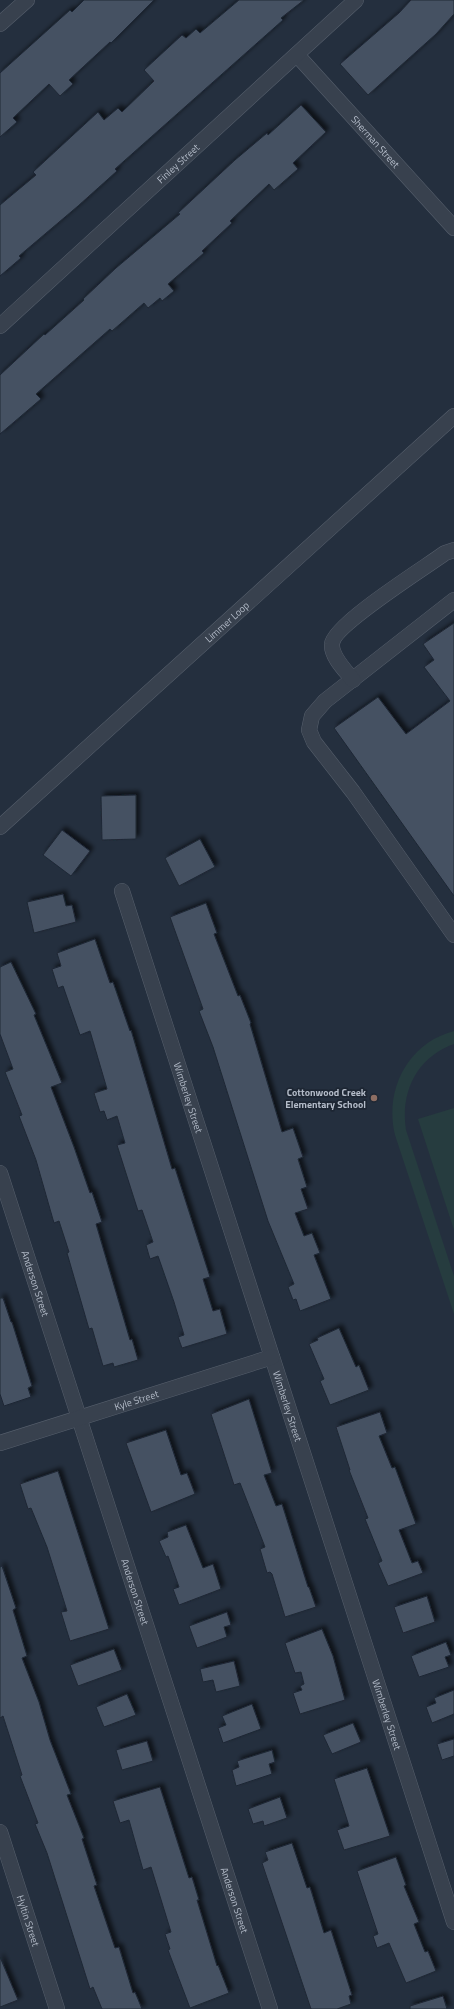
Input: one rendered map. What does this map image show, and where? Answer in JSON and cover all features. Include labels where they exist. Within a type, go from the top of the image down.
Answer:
[{"type":"street","points":[[0,24],[26,0]]},
{"type":"street","name":"Finley Street","points":[[0,326],[356,0]]},
{"type":"street","name":"Sherman Street","points":[[297,55],[454,228]]},
{"type":"street","name":"Limmer Loop","points":[[0,827],[454,416]]},
{"type":"street","points":[[353,680],[334,655],[332,644],[335,634],[351,619],[445,553],[454,550]]},
{"type":"street","points":[[454,600],[325,702],[312,716],[309,730],[314,742],[353,792],[454,935]]},
{"type":"street","name":"Wimberley Street","points":[[122,891],[454,1922]]},
{"type":"street","name":"Anderson Street","points":[[0,1174],[270,2009]]},
{"type":"street","name":"Kyle Street","points":[[0,1444],[272,1357]]},
{"type":"street","name":"Hyltin Street","points":[[0,1832],[57,2009]]},
{"type":"green space","points":[[454,1031],[454,1044],[441,1050],[430,1058],[421,1067],[414,1078],[406,1102],[405,1116],[406,1130],[454,1276],[454,1314],[395,1135],[392,1118],[393,1101],[397,1085],[403,1071],[412,1057],[424,1046],[438,1037]]},
{"type":"green space","points":[[454,1108],[454,1230],[418,1119]]},
{"type":"building","points":[[84,0],[154,0],[111,43],[110,42],[69,80],[73,84],[60,96],[49,84],[13,118],[17,122],[0,137],[0,73],[70,10],[72,12]]},
{"type":"building","points":[[239,0],[304,0],[281,18],[283,20],[115,169],[117,171],[19,256],[21,258],[0,276],[0,205],[36,175],[33,172],[98,112],[104,120],[118,108],[122,112],[154,81],[144,70],[182,35],[186,38],[196,29],[200,33]]},
{"type":"building","points":[[411,0],[454,0],[454,14],[436,34],[368,95],[340,64],[399,13]]},
{"type":"building","points":[[301,105],[326,132],[293,163],[298,169],[274,190],[269,184],[230,221],[232,223],[202,251],[204,253],[168,284],[174,291],[162,301],[160,298],[148,308],[144,303],[112,331],[110,329],[36,394],[41,399],[0,434],[0,375],[44,334],[45,335],[84,300],[83,299],[116,268],[180,214],[178,213],[235,160],[267,133],[268,135]]},
{"type":"building","points":[[454,623],[454,896],[334,728],[378,697],[406,734],[450,701],[424,667],[434,660],[423,644]]},
{"type":"building","points":[[136,795],[136,839],[102,840],[101,796]]},
{"type":"building","points":[[62,830],[90,851],[71,876],[43,855]]},
{"type":"building","points":[[200,839],[215,867],[179,886],[165,858]]},
{"type":"building","points":[[63,894],[66,906],[72,905],[76,922],[34,933],[27,902]]},
{"type":"building","points":[[206,903],[217,933],[214,934],[238,996],[240,995],[251,1023],[250,1024],[282,1132],[293,1128],[303,1157],[298,1159],[307,1187],[301,1189],[308,1209],[295,1213],[304,1236],[312,1233],[320,1253],[314,1255],[331,1299],[300,1311],[296,1299],[293,1300],[288,1287],[294,1284],[268,1221],[213,1047],[199,1011],[203,1009],[170,917]]},
{"type":"building","points":[[95,939],[110,983],[113,982],[130,1031],[131,1030],[172,1169],[175,1168],[210,1277],[203,1279],[213,1311],[220,1309],[227,1334],[182,1348],[178,1337],[184,1335],[174,1302],[158,1256],[150,1259],[146,1245],[153,1242],[142,1210],[138,1211],[117,1145],[125,1143],[117,1116],[107,1120],[104,1111],[100,1112],[94,1093],[107,1089],[90,1031],[80,1035],[63,986],[58,988],[52,969],[61,966],[57,953]]},
{"type":"building","points":[[11,962],[36,1014],[34,1015],[62,1083],[51,1087],[90,1193],[92,1192],[102,1222],[96,1224],[130,1340],[132,1339],[138,1360],[114,1367],[113,1363],[103,1366],[92,1328],[89,1329],[67,1253],[69,1252],[59,1221],[54,1223],[36,1160],[19,1116],[22,1115],[5,1072],[13,1069],[0,1034],[0,967]]},
{"type":"building","points":[[0,1298],[3,1298],[12,1322],[32,1386],[28,1388],[31,1397],[4,1406],[0,1394]]},
{"type":"building","points":[[339,1328],[356,1367],[359,1365],[369,1390],[330,1405],[320,1381],[324,1379],[309,1344],[318,1340],[317,1338]]},
{"type":"building","points":[[249,1399],[272,1473],[264,1475],[276,1506],[282,1504],[308,1587],[316,1607],[285,1617],[272,1574],[270,1572],[267,1573],[260,1549],[265,1547],[240,1483],[234,1485],[211,1414]]},
{"type":"building","points":[[380,1412],[387,1433],[379,1436],[392,1468],[395,1467],[416,1524],[399,1530],[412,1563],[418,1561],[423,1573],[388,1586],[378,1563],[382,1561],[365,1519],[368,1518],[349,1470],[336,1427]]},
{"type":"building","points":[[166,1430],[181,1475],[187,1473],[195,1494],[151,1512],[126,1443]]},
{"type":"building","points":[[58,1471],[109,1629],[70,1641],[61,1612],[67,1611],[47,1547],[31,1508],[28,1509],[20,1484]]},
{"type":"building","points":[[186,1525],[203,1568],[213,1564],[221,1589],[179,1605],[173,1589],[179,1587],[168,1556],[166,1557],[159,1541],[168,1537],[167,1532]]},
{"type":"building","points":[[2,1566],[16,1608],[13,1610],[27,1656],[22,1658],[39,1702],[50,1740],[71,1794],[67,1795],[84,1838],[82,1839],[97,1885],[94,1886],[115,1948],[119,1947],[133,1993],[135,1992],[142,2009],[102,2009],[93,1987],[90,1989],[47,1853],[35,1824],[38,1823],[20,1776],[22,1775],[3,1716],[0,1718],[0,1567]]},
{"type":"building","points":[[427,1596],[435,1622],[403,1633],[394,1607]]},
{"type":"building","points":[[227,1612],[231,1625],[224,1627],[227,1637],[197,1648],[189,1626]]},
{"type":"building","points":[[322,1629],[333,1656],[345,1700],[300,1714],[293,1693],[302,1690],[300,1686],[304,1684],[301,1672],[295,1673],[285,1643]]},
{"type":"building","points":[[446,1642],[451,1655],[445,1657],[449,1667],[419,1677],[411,1656]]},
{"type":"building","points":[[114,1649],[122,1670],[78,1686],[70,1665]]},
{"type":"building","points":[[234,1661],[240,1686],[216,1692],[213,1680],[203,1682],[200,1669]]},
{"type":"building","points":[[454,1690],[454,1714],[432,1723],[426,1707],[436,1703],[434,1698]]},
{"type":"building","points":[[127,1694],[136,1715],[104,1727],[96,1707]]},
{"type":"building","points":[[252,1704],[261,1729],[223,1743],[218,1728],[226,1725],[222,1716]]},
{"type":"building","points":[[353,1723],[361,1742],[332,1754],[323,1735]]},
{"type":"building","points":[[454,1739],[454,1756],[442,1760],[437,1744]]},
{"type":"building","points":[[147,1741],[153,1761],[122,1770],[116,1750]]},
{"type":"building","points":[[272,1750],[275,1762],[269,1764],[272,1774],[236,1786],[232,1770],[239,1767],[237,1761]]},
{"type":"building","points":[[367,1768],[390,1836],[344,1850],[337,1830],[349,1826],[334,1779]]},
{"type":"building","points":[[160,1787],[189,1878],[192,1877],[199,1900],[197,1900],[217,1966],[218,1965],[229,1993],[190,2008],[168,1950],[170,1949],[165,1934],[171,1932],[151,1867],[143,1870],[129,1820],[120,1823],[113,1801]]},
{"type":"building","points":[[280,1797],[287,1818],[264,1826],[263,1821],[253,1824],[248,1809]]},
{"type":"building","points":[[292,1843],[307,1888],[310,1887],[324,1933],[331,1930],[352,1995],[349,1996],[351,2004],[337,2009],[311,2009],[262,1863],[268,1860],[265,1852]]},
{"type":"building","points":[[396,1857],[406,1885],[404,1886],[419,1922],[414,1924],[425,1952],[428,1951],[436,1971],[406,1983],[389,1943],[377,1948],[373,1936],[378,1934],[357,1871]]},
{"type":"building","points":[[0,1957],[18,2000],[0,2007]]},
{"type":"building","points":[[443,1996],[447,2009],[410,2009],[410,2006]]},
{"type":"place","name":"Cottonwood Creek Elementary School","points":[[374,1098]]}]
